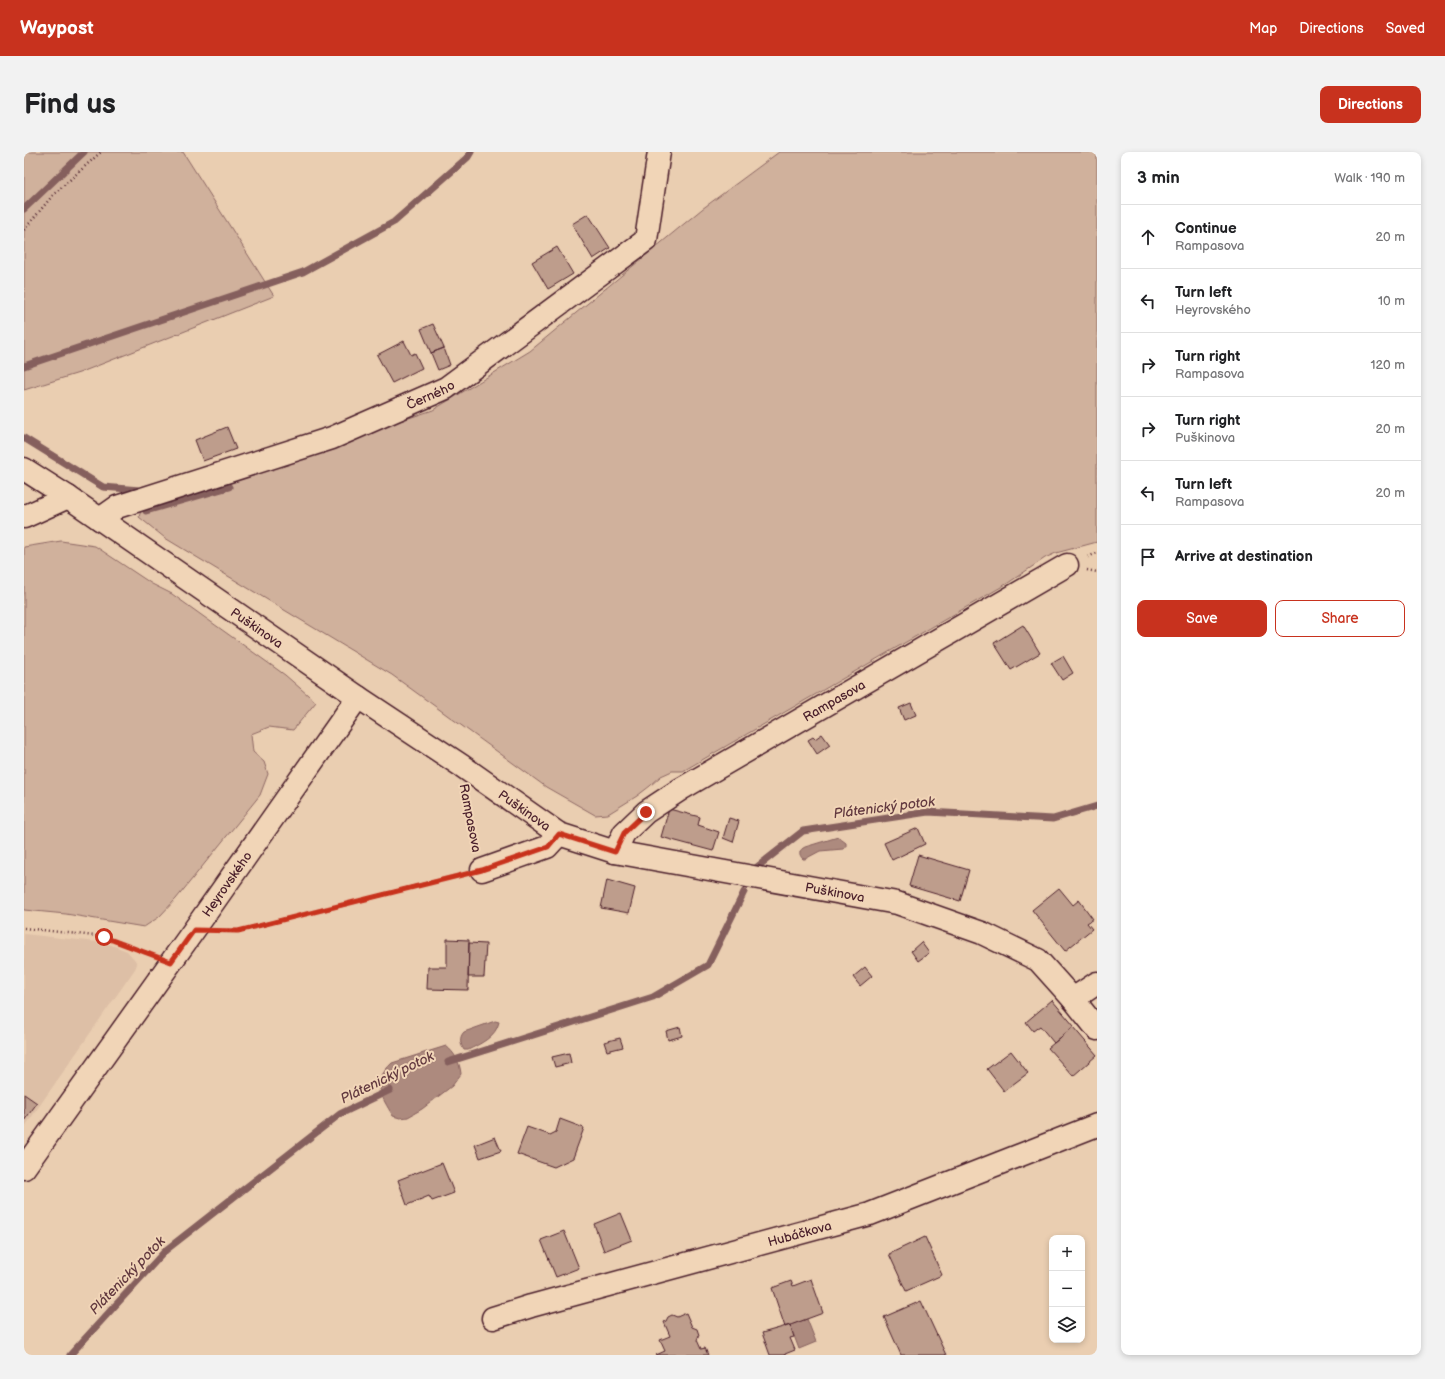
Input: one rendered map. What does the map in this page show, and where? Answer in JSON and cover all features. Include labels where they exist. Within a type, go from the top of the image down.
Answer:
[{"type":"street","name":"Černého","points":[[100,519],[117,507],[332,438],[446,388],[646,240],[659,152]]},
{"type":"street","name":"Puškinova","points":[[24,469],[68,497],[559,834],[615,852],[897,903],[982,933],[1038,960],[1073,999],[1097,1029]]},
{"type":"street","points":[[24,517],[68,497]]},
{"type":"street","name":"Rampasova","points":[[615,852],[624,833],[646,812],[681,789],[1067,566]]},
{"type":"street","name":"Heyrovského","points":[[24,1168],[358,697]]},
{"type":"street","name":"Rampasova","points":[[482,870],[548,847],[559,834]]},
{"type":"street","points":[[1073,999],[1097,983]]},
{"type":"street","name":"Hubáčkova","points":[[493,1318],[531,1306],[870,1214],[1097,1125]]},
{"type":"path","points":[[24,230],[53,195],[101,152]]},
{"type":"path","name":"Rampasova","points":[[194,930],[238,931],[482,870],[464,794],[462,766]]},
{"type":"path","points":[[24,928],[104,937],[171,962]]},
{"type":"shaded area","points":[[24,152],[183,152],[274,296],[79,373],[24,390]]},
{"type":"shaded area","points":[[779,152],[1097,152],[1097,542],[1056,553],[1045,558],[1008,583],[683,771],[672,771],[661,776],[637,796],[608,814],[595,815],[546,787],[392,675],[165,538],[139,517],[142,507],[433,410],[530,351],[702,209]]},
{"type":"shaded area","points":[[61,541],[95,546],[152,584],[172,594],[285,675],[316,702],[293,730],[269,727],[251,734],[253,752],[264,762],[268,774],[260,795],[176,899],[159,917],[144,927],[66,914],[24,910],[24,547]]},
{"type":"shaded area","points":[[24,934],[106,943],[127,951],[137,964],[24,1128]]},
{"type":"water","points":[[838,837],[846,843],[846,847],[843,849],[820,851],[805,859],[803,859],[800,855],[801,849],[805,847]]},
{"type":"water","points":[[495,1021],[499,1022],[495,1032],[491,1036],[468,1050],[464,1050],[461,1036],[464,1032]]},
{"type":"water","points":[[446,1046],[458,1062],[461,1074],[452,1086],[422,1109],[408,1117],[400,1118],[393,1116],[380,1089],[382,1076],[386,1070],[392,1063]]},
{"type":"water","points":[[807,1319],[816,1342],[799,1349],[790,1325]]},
{"type":"building","points":[[588,214],[610,248],[593,259],[572,224]]},
{"type":"building","points":[[557,247],[573,274],[548,289],[532,262]]},
{"type":"building","points":[[433,324],[444,348],[431,353],[421,329]]},
{"type":"building","points":[[404,341],[411,355],[415,353],[422,368],[392,383],[377,355]]},
{"type":"building","points":[[444,348],[450,365],[438,370],[431,353]]},
{"type":"building","points":[[227,427],[236,449],[203,461],[195,440]]},
{"type":"building","points":[[1023,625],[1040,653],[1011,670],[994,643]]},
{"type":"building","points":[[1063,656],[1073,673],[1062,680],[1051,663]]},
{"type":"building","points":[[911,703],[916,715],[904,720],[899,708]]},
{"type":"building","points":[[822,734],[830,745],[817,754],[808,740],[813,737],[815,739]]},
{"type":"building","points":[[669,809],[700,817],[698,825],[719,832],[713,851],[661,837]]},
{"type":"building","points":[[729,818],[739,821],[733,842],[723,838]]},
{"type":"building","points":[[918,828],[925,844],[892,860],[884,843]]},
{"type":"building","points":[[918,855],[969,870],[960,901],[909,886]]},
{"type":"building","points":[[607,880],[635,888],[629,913],[601,908]]},
{"type":"building","points":[[1059,888],[1073,905],[1079,900],[1093,919],[1087,923],[1092,929],[1065,951],[1032,910]]},
{"type":"building","points":[[447,939],[469,940],[468,990],[427,989],[428,967],[447,967]]},
{"type":"building","points":[[921,942],[929,953],[918,961],[911,951]]},
{"type":"building","points":[[469,943],[486,944],[484,977],[468,977]]},
{"type":"building","points":[[865,967],[872,976],[860,986],[853,977]]},
{"type":"building","points":[[1052,1000],[1074,1026],[1054,1043],[1040,1026],[1033,1031],[1026,1022]]},
{"type":"building","points":[[680,1027],[682,1036],[668,1040],[666,1031]]},
{"type":"building","points":[[1073,1027],[1097,1055],[1073,1076],[1048,1048]]},
{"type":"building","points":[[620,1038],[623,1047],[607,1051],[604,1042]]},
{"type":"building","points":[[1011,1051],[1028,1073],[1004,1091],[987,1069]]},
{"type":"building","points":[[569,1053],[571,1063],[555,1067],[552,1057]]},
{"type":"building","points":[[24,1094],[37,1103],[24,1121]]},
{"type":"building","points":[[560,1119],[584,1128],[573,1158],[554,1167],[517,1154],[527,1127],[550,1135],[556,1132]]},
{"type":"building","points":[[495,1137],[501,1151],[480,1158],[475,1145]]},
{"type":"building","points":[[442,1163],[454,1193],[432,1201],[429,1196],[407,1205],[398,1180]]},
{"type":"building","points":[[621,1213],[632,1240],[604,1251],[594,1224]]},
{"type":"building","points":[[564,1231],[579,1268],[556,1277],[541,1240]]},
{"type":"building","points":[[925,1237],[942,1275],[906,1291],[889,1254]]},
{"type":"building","points":[[811,1279],[823,1313],[785,1327],[772,1288],[791,1281],[793,1286]]},
{"type":"building","points":[[921,1301],[946,1355],[901,1355],[884,1317]]},
{"type":"building","points":[[686,1313],[692,1327],[697,1329],[699,1335],[697,1340],[701,1349],[705,1348],[708,1355],[656,1355],[665,1351],[660,1340],[670,1336],[664,1322],[672,1315],[677,1317]]},
{"type":"building","points":[[790,1325],[794,1337],[790,1338],[795,1350],[785,1355],[770,1355],[762,1333]]},
{"type":"waterway","points":[[24,209],[84,152]]},
{"type":"waterway","points":[[24,366],[303,272],[394,222],[468,157],[471,152]]},
{"type":"waterway","points":[[24,438],[103,487],[140,490]]},
{"type":"waterway","points":[[146,511],[229,487]]},
{"type":"waterway","name":"Plátenický potok","points":[[757,867],[803,831],[928,812],[1053,819],[1097,806]]},
{"type":"waterway","name":"Plátenický potok","points":[[448,1062],[653,997],[708,965],[744,892]]},
{"type":"waterway","name":"Plátenický potok","points":[[70,1355],[166,1250],[340,1114],[390,1090]]},
{"type":"route","points":[[104,937],[171,962],[194,930],[238,931],[482,870],[548,847],[559,834],[615,852],[624,833],[646,812]]}]
